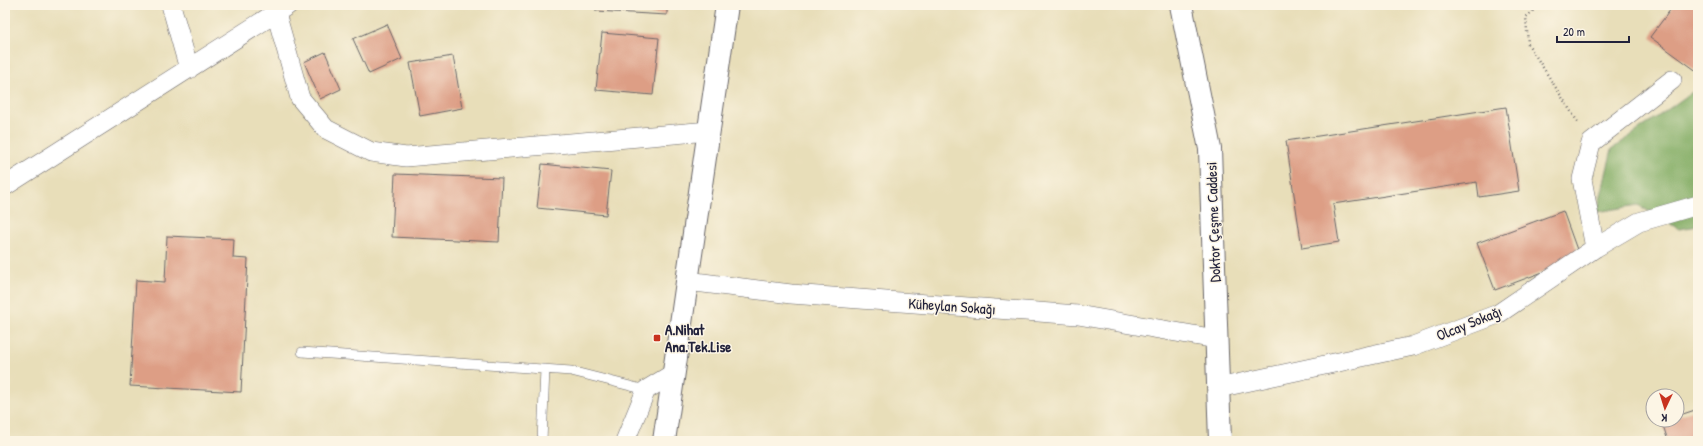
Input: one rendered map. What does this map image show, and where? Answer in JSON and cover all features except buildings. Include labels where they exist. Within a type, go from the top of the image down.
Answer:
[{"type":"main road","points":[[664,441],[727,5]]},
{"type":"main road","name":"Doktor Çeşme Caddesi","points":[[1181,5],[1210,149],[1220,441]]},
{"type":"street","points":[[171,5],[189,69]]},
{"type":"street","points":[[5,186],[282,9],[300,98],[326,129],[371,152],[406,157],[709,131]]},
{"type":"street","points":[[1595,248],[1582,179],[1591,143],[1672,80]]},
{"type":"street","name":"Olcay Sokağı","points":[[1218,388],[1413,346],[1498,314],[1595,248],[1639,222],[1698,205]]},
{"type":"street","name":"Küheylan Sokağı","points":[[687,281],[791,294],[1078,315],[1216,339]]},
{"type":"street","points":[[625,441],[646,390],[674,373]]},
{"type":"lane","points":[[302,352],[545,369],[571,372],[646,390]]},
{"type":"lane","points":[[542,441],[545,369]]},
{"type":"path","points":[[1539,5],[1526,18],[1528,44],[1591,143]]},
{"type":"green space","points":[[1698,88],[1698,226],[1679,229],[1638,205],[1597,212],[1612,149]]},
{"type":"place","name":"A.Nihat Ana.Tek.Lise","points":[[657,338]]}]
